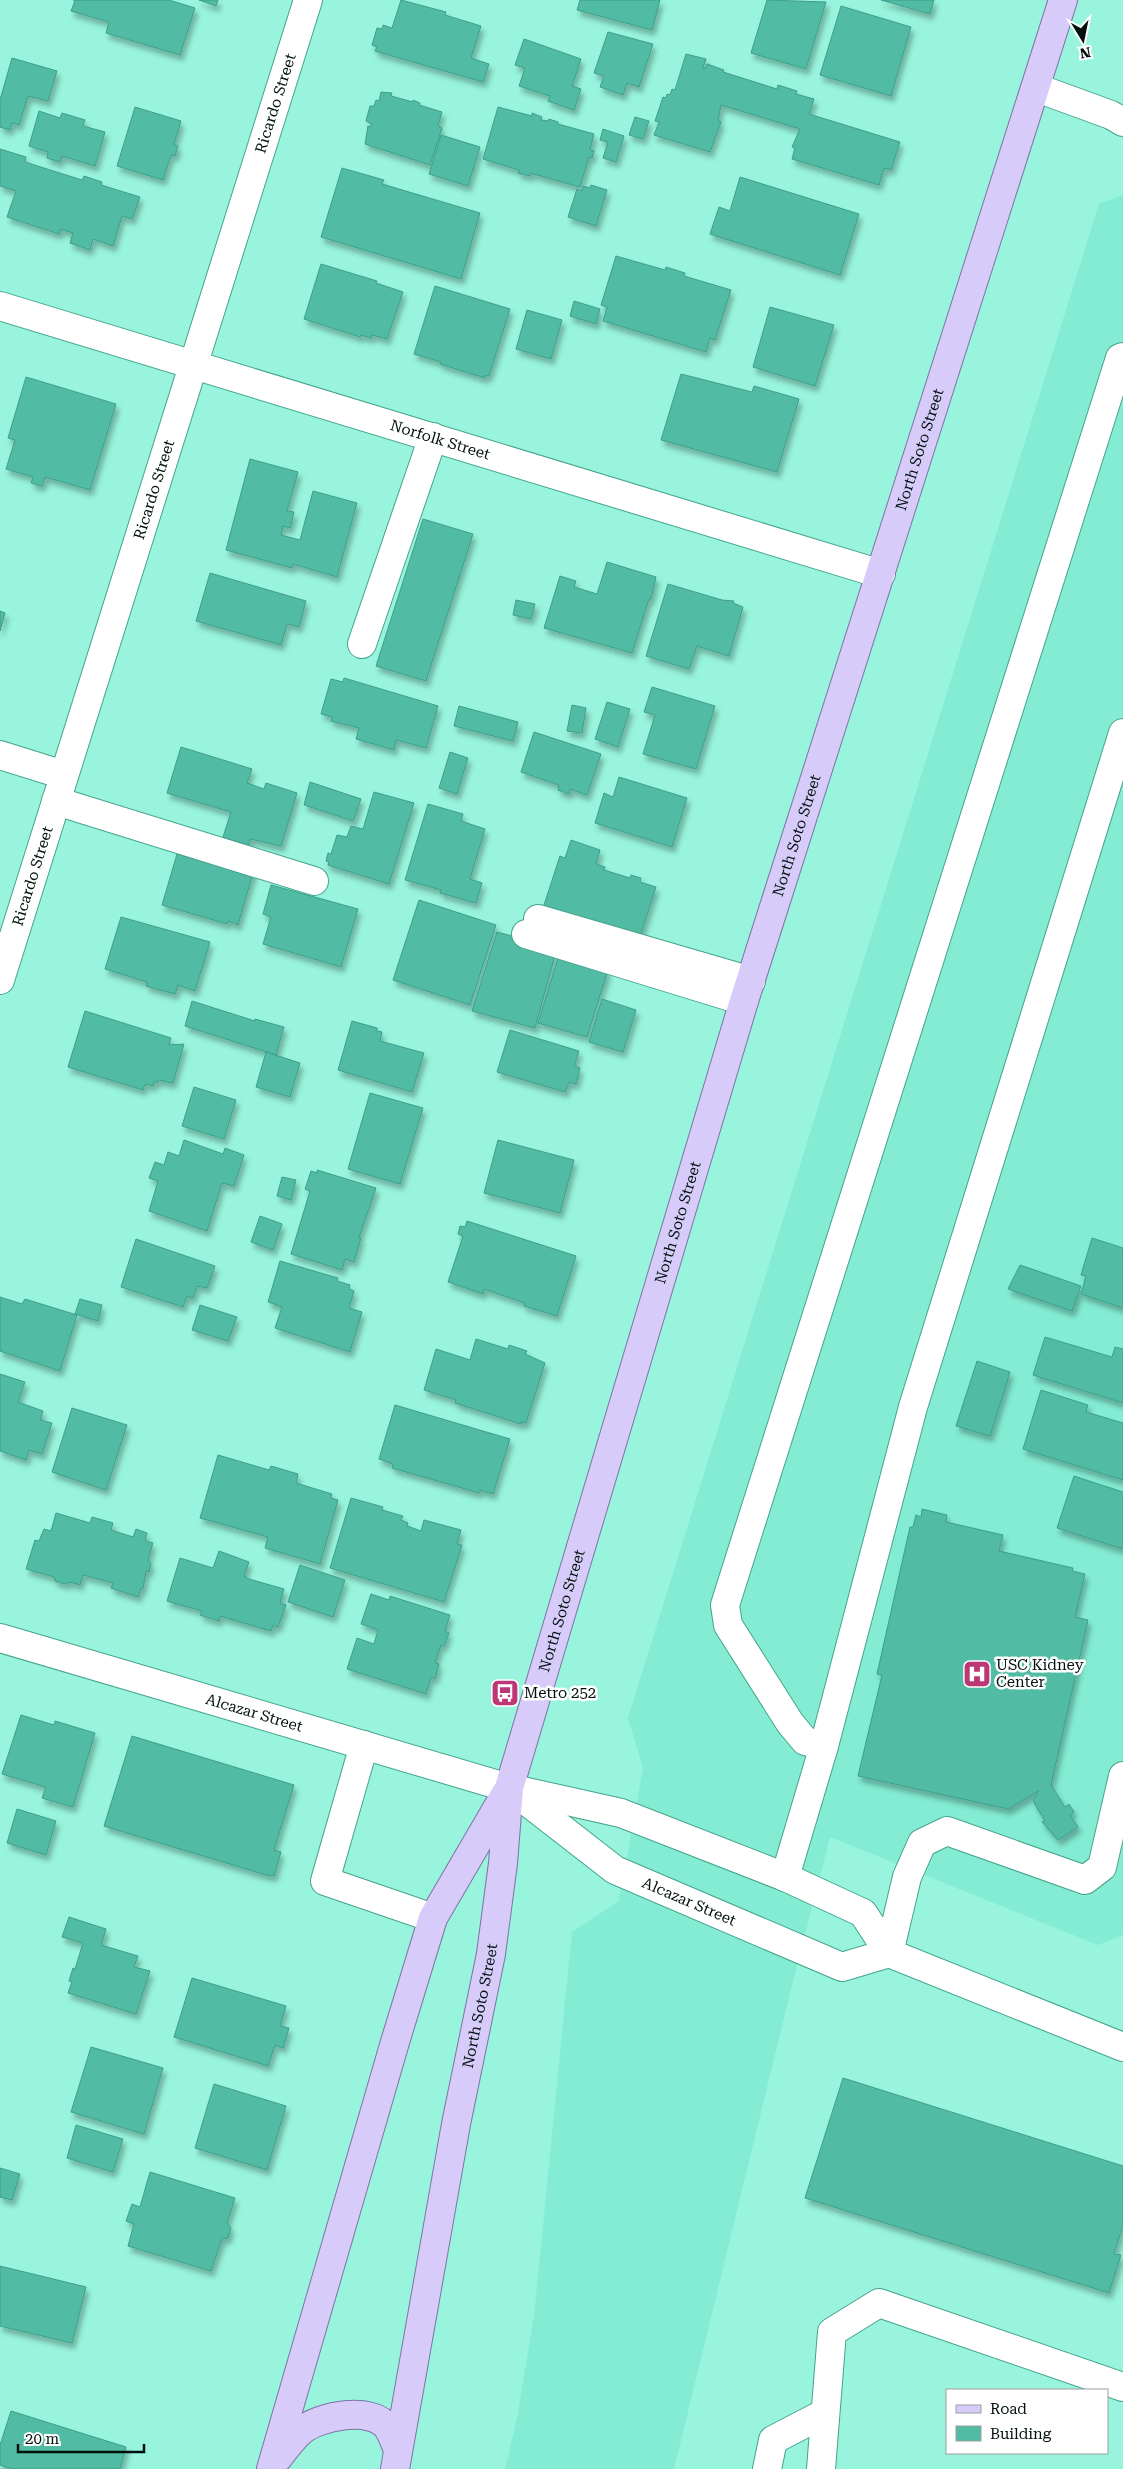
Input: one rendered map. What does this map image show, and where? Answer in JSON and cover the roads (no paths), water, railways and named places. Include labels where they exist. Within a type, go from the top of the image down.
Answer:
[{"type":"main road","name":"North Soto Street","points":[[397,2459],[456,2124],[491,1954],[503,1863],[509,1788],[748,991],[1037,88],[1063,0]]},
{"type":"main road","points":[[271,2468],[433,1918],[509,1788]]},
{"type":"main road","points":[[271,2468],[302,2430],[332,2416],[350,2414],[371,2417],[387,2426],[397,2459]]},
{"type":"street","name":"Ricardo Street","points":[[0,980],[192,364],[308,0]]},
{"type":"street","points":[[1037,88],[1111,115],[1123,122]]},
{"type":"street","name":"Norfolk Street","points":[[0,306],[882,574]]},
{"type":"street","points":[[824,1746],[805,1741],[790,1722],[728,1625],[725,1605],[1120,358],[1123,357]]},
{"type":"street","points":[[362,644],[433,437]]},
{"type":"street","points":[[785,1877],[824,1746],[913,1406],[1123,733]]},
{"type":"street","points":[[0,754],[64,775]]},
{"type":"street","points":[[56,801],[314,881]]},
{"type":"street","points":[[532,927],[748,991]]},
{"type":"street","name":"Alcazar Street","points":[[0,1638],[509,1788],[621,1813],[785,1877],[863,1913],[889,1953],[842,1967],[615,1870],[509,1788]]},
{"type":"street","points":[[364,1745],[325,1881],[433,1918]]},
{"type":"street","points":[[1123,1776],[1102,1867],[1085,1880],[947,1831],[922,1843],[907,1877],[889,1953],[1123,2047]]},
{"type":"street","points":[[822,2469],[832,2332],[879,2304],[1123,2387]]},
{"type":"street","points":[[767,2469],[773,2440],[825,2413]]},
{"type":"place","name":"USC Kidney Center","points":[[977,1674]]},
{"type":"place","name":"Metro 252","points":[[505,1693]]}]
